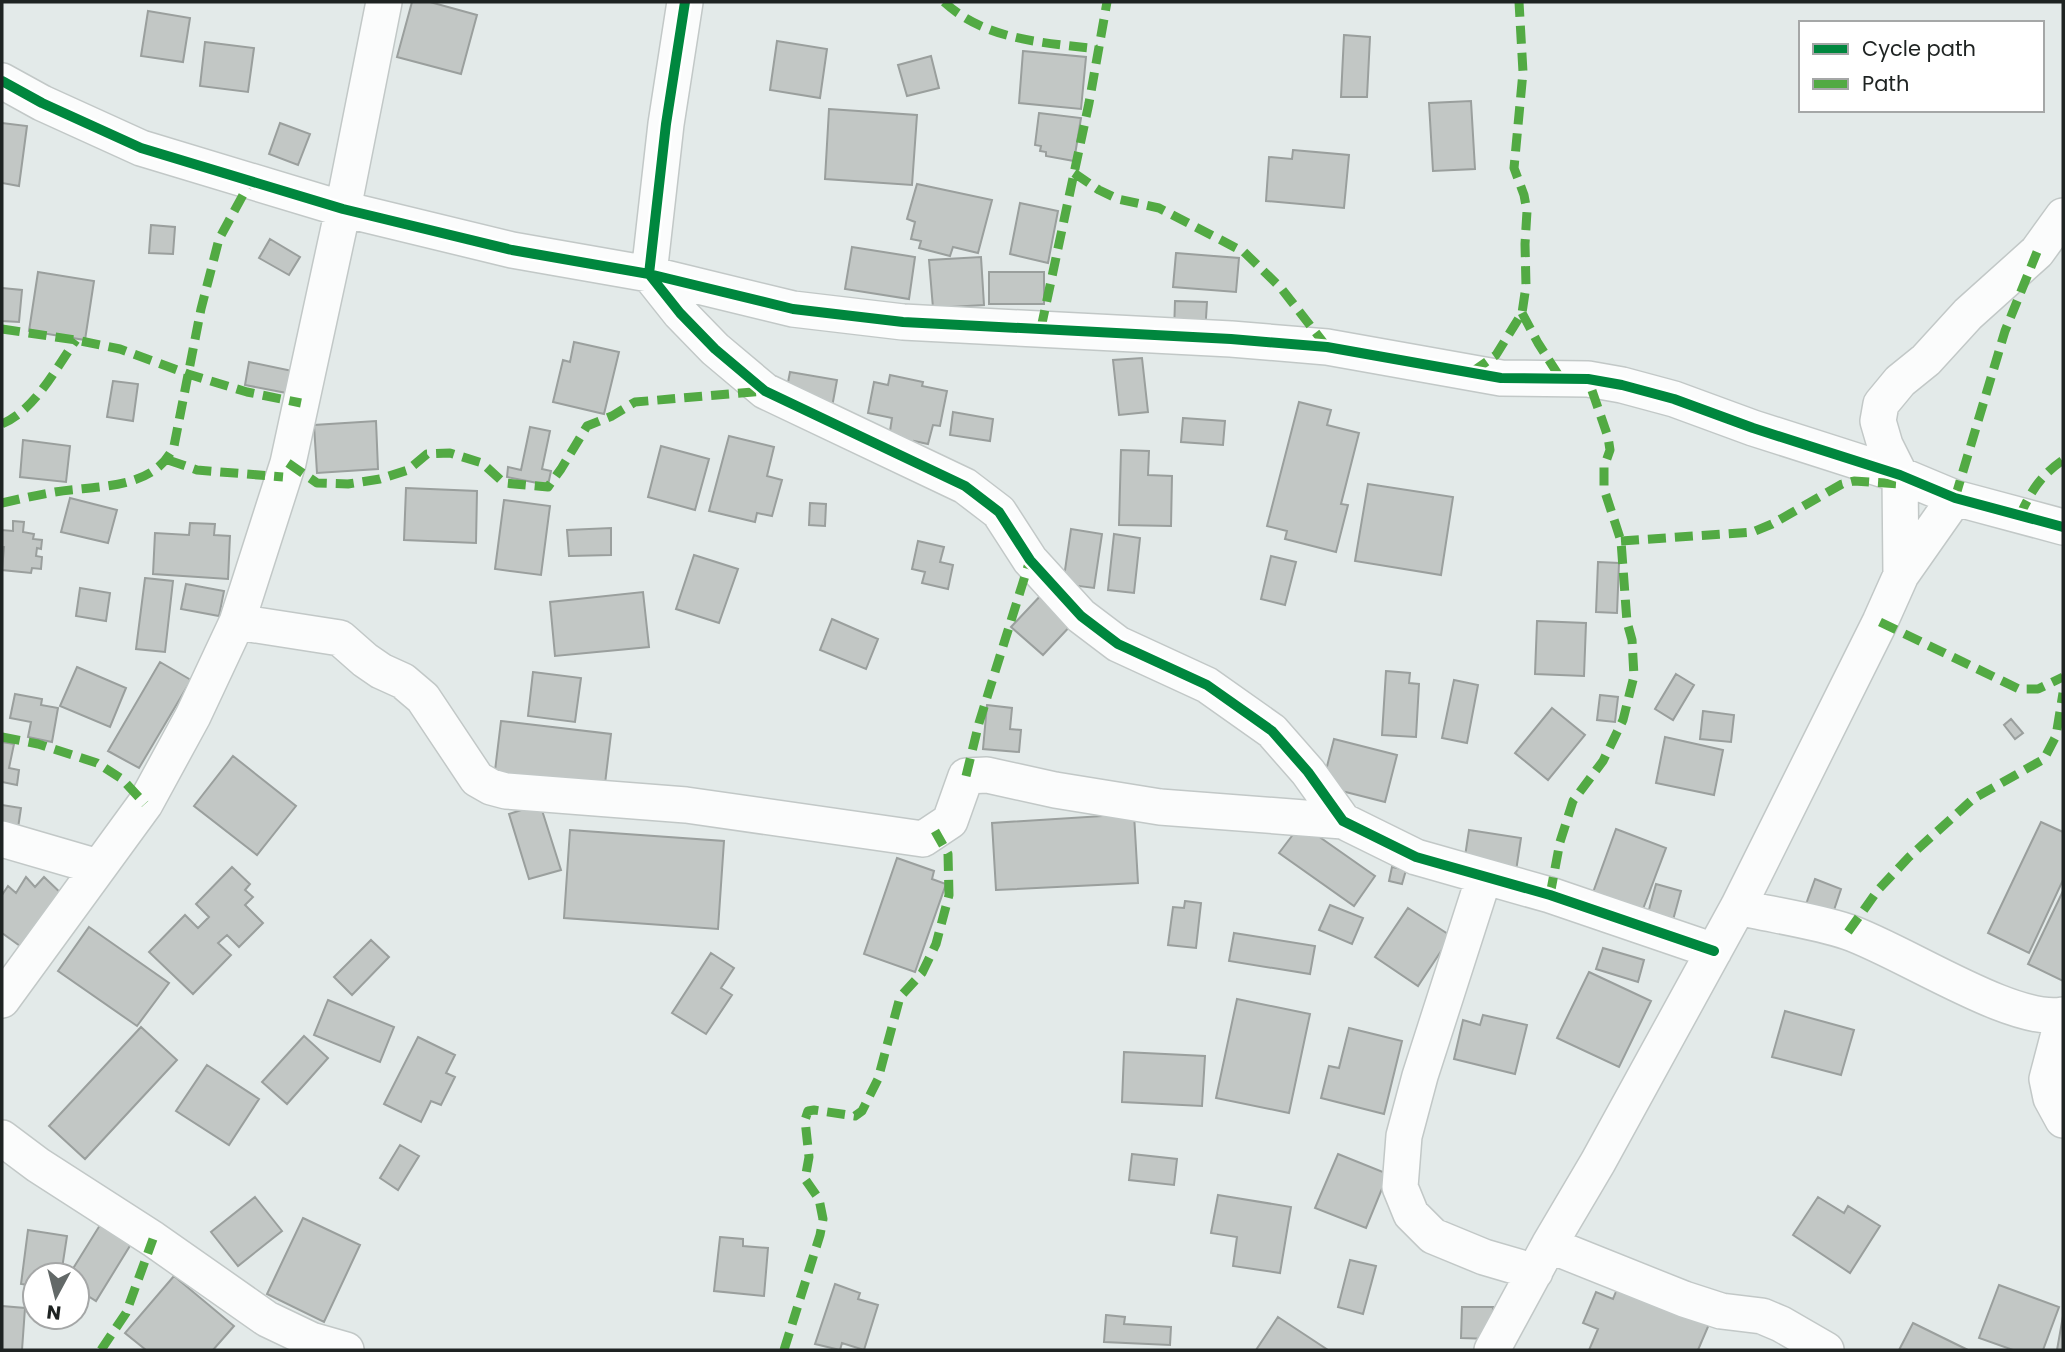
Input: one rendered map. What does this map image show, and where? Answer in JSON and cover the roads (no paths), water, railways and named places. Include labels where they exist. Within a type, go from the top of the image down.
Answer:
[{"type":"street","points":[[2,1000],[145,804],[194,716],[236,622],[288,463],[384,2]]},
{"type":"street","points":[[685,2],[666,124],[649,274],[715,349],[765,391],[965,486],[999,512],[1030,560],[1081,616],[1118,644],[1207,685],[1272,731],[1308,772],[1343,821]]},
{"type":"street","points":[[2,81],[42,103],[141,148],[343,209],[512,250],[649,274],[793,309],[903,322],[1313,346],[1501,378],[1588,379],[1622,385],[1900,475],[1955,498],[2063,527]]},
{"type":"street","points":[[1901,575],[1900,475],[1885,445],[1878,421],[1881,404],[1900,381],[1926,360],[1969,314],[2037,252],[2063,216]]},
{"type":"street","points":[[1492,1350],[1738,907],[1901,575],[1955,498]]},
{"type":"street","points":[[236,622],[297,629],[340,638],[365,660],[403,681],[424,698],[477,779],[491,788],[686,805],[923,839],[950,821],[966,776],[986,775],[1055,790],[1160,807],[1343,821],[1416,857],[1562,899],[1714,951]]},
{"type":"street","points":[[2,839],[98,867]]},
{"type":"street","points":[[1484,877],[1420,1076],[1404,1136],[1400,1186],[1410,1214],[1433,1236],[1484,1258],[1542,1258],[1721,1311],[1762,1316],[1826,1350]]},
{"type":"street","points":[[1738,907],[1848,932],[2005,1005],[2051,1017],[2063,1017],[2047,1079],[2051,1098],[2063,1120]]},
{"type":"street","points":[[2,1138],[38,1165],[309,1345],[346,1350]]}]
